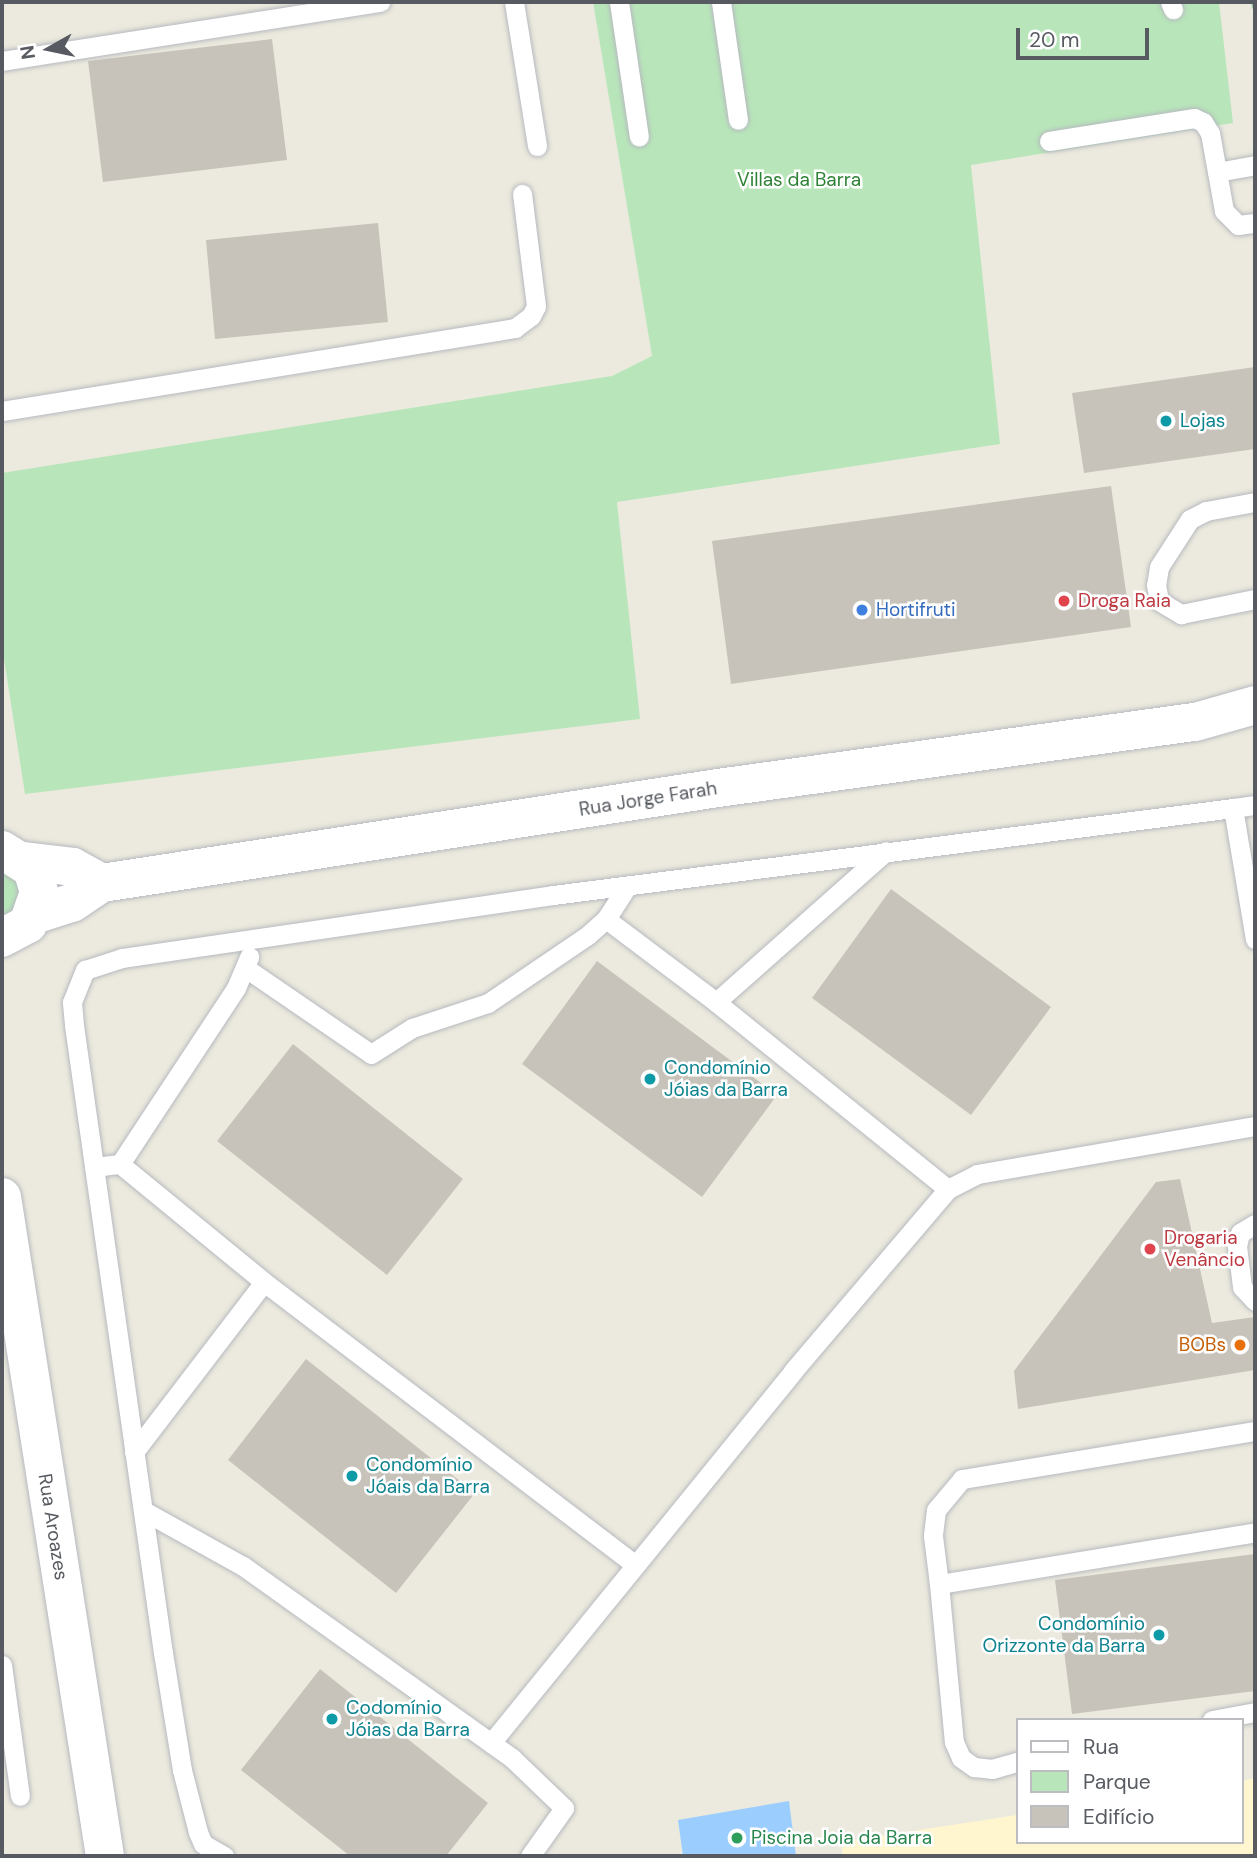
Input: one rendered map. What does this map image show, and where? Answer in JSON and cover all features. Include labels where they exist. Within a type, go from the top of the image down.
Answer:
[{"type":"street","name":"Rua Jorge Farah","points":[[12,940],[102,883],[718,788],[1195,722],[1255,705]]},
{"type":"street","name":"Rua Jorge Farah","points":[[1195,722],[1255,723]]},
{"type":"street","points":[[13,856],[73,867],[102,883]]},
{"type":"street","points":[[12,940],[39,892],[32,869],[13,856]]},
{"type":"street","name":"Rua Aroazes","points":[[2,1197],[105,1856]]},
{"type":"lane","points":[[2,61],[380,2]]},
{"type":"lane","points":[[514,2],[537,146]]},
{"type":"lane","points":[[619,2],[639,137]]},
{"type":"lane","points":[[721,2],[738,120]]},
{"type":"lane","points":[[1049,141],[1194,118],[1203,122],[1210,133],[1228,220],[1238,225],[1255,223]]},
{"type":"lane","points":[[1217,172],[1255,165]]},
{"type":"lane","points":[[2,411],[514,328],[531,316],[536,306],[522,194]]},
{"type":"lane","points":[[1255,502],[1206,511],[1190,519],[1159,567],[1156,585],[1159,601],[1181,614],[1255,599]]},
{"type":"lane","points":[[224,1856],[203,1844],[182,1770],[134,1452],[72,1002],[85,970],[122,958],[251,942],[628,885],[1255,804]]},
{"type":"lane","points":[[1233,808],[1255,939]]},
{"type":"lane","points":[[716,1002],[886,850]]},
{"type":"lane","points":[[247,969],[371,1054],[412,1028],[488,1003],[565,953],[606,919],[628,885]]},
{"type":"lane","points":[[606,919],[716,1002],[948,1189]]},
{"type":"lane","points":[[120,1164],[247,969],[251,942]]},
{"type":"lane","points":[[491,1743],[635,1565],[948,1189],[977,1174],[1255,1126]]},
{"type":"lane","points":[[94,1167],[120,1164],[264,1282],[635,1565]]},
{"type":"lane","points":[[1255,1224],[1240,1233],[1237,1246],[1242,1287],[1255,1301]]},
{"type":"lane","points":[[134,1452],[264,1282]]},
{"type":"lane","points":[[1016,1762],[992,1769],[974,1767],[961,1758],[954,1742],[933,1536],[936,1510],[962,1479],[1255,1431]]},
{"type":"lane","points":[[144,1511],[243,1566],[491,1743],[564,1808],[530,1856]]},
{"type":"lane","points":[[939,1584],[1255,1532]]},
{"type":"lane","points":[[2,1665],[20,1796]]},
{"type":"lane","points":[[1223,1718],[1255,1712]]},
{"type":"path","points":[[1254,2],[1255,8]]},
{"type":"shaded area","points":[[1255,1778],[1255,1856],[843,1856],[841,1842],[1016,1815],[1016,1844],[1243,1844],[1243,1781]]},
{"type":"green space","name":"Villas da Barra","points":[[593,2],[1219,2],[1233,123],[971,165],[1000,444],[617,502],[640,719],[25,794],[2,646],[2,473],[612,376],[652,356]]},
{"type":"green space","points":[[2,863],[26,894],[2,924]]},
{"type":"water","name":"Piscina Joia da Barra","points":[[789,1801],[796,1856],[683,1856],[678,1820]]},
{"type":"building","points":[[272,39],[287,160],[103,182],[88,61]]},
{"type":"building","points":[[378,223],[388,322],[215,339],[206,240]]},
{"type":"building","name":"Lojas","points":[[1255,367],[1255,449],[1084,473],[1072,393]]},
{"type":"building","name":"Hortifruti","points":[[1111,486],[1131,627],[731,684],[712,541]]},
{"type":"building","points":[[891,889],[1051,1007],[971,1115],[812,998]]},
{"type":"building","name":"Condomínio Jóias da Barra","points":[[597,961],[777,1095],[702,1197],[522,1064]]},
{"type":"building","points":[[293,1044],[463,1179],[387,1275],[217,1141]]},
{"type":"building","name":"Drogaria Venâncio","points":[[1180,1179],[1212,1323],[1255,1317],[1255,1370],[1018,1409],[1014,1371],[1156,1182]]},
{"type":"building","name":"Condomínio Jóais da Barra","points":[[306,1359],[475,1493],[396,1593],[228,1460]]},
{"type":"building","name":"Condomínio Orizzonte da Barra","points":[[1255,1554],[1255,1691],[1072,1714],[1055,1580]]},
{"type":"building","name":"Codomínio Jóias da Barra","points":[[320,1669],[488,1803],[446,1856],[350,1856],[241,1770]]},
{"type":"place","name":"Lojas","points":[[1166,421]]},
{"type":"place","name":"Droga Raia","points":[[1064,601]]},
{"type":"place","name":"Hortifruti","points":[[862,610]]},
{"type":"place","name":"Condomínio Jóias da Barra","points":[[650,1079]]},
{"type":"place","name":"Drogaria Venâncio","points":[[1150,1249]]},
{"type":"place","name":"BOBs","points":[[1240,1345]]},
{"type":"place","name":"Condomínio Jóais da Barra","points":[[352,1476]]},
{"type":"place","name":"Condomínio Orizzonte da Barra","points":[[1159,1635]]},
{"type":"place","name":"Codomínio Jóias da Barra","points":[[332,1719]]},
{"type":"place","name":"Piscina Joia da Barra","points":[[737,1838]]}]
